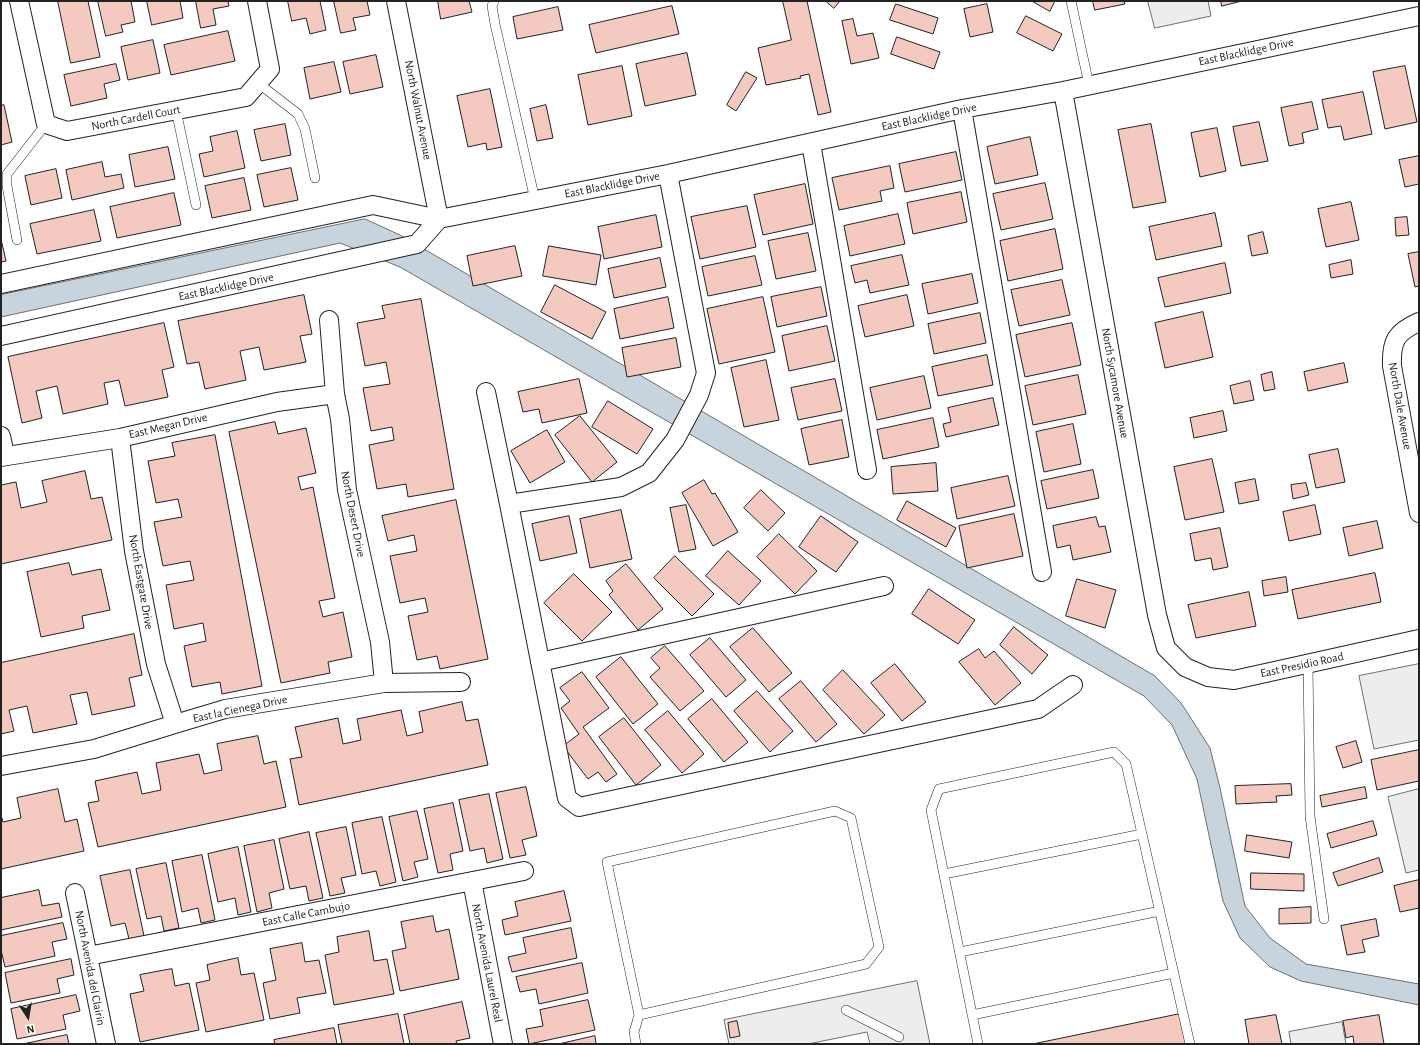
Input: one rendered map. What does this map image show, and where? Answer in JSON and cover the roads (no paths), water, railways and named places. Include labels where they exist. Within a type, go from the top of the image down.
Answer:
[{"type":"street","points":[[19,1],[46,124]]},
{"type":"street","name":"North Cardell Court","points":[[46,124],[68,131],[246,96],[270,69],[257,1]]},
{"type":"street","name":"North Walnut Avenue","points":[[396,1],[439,219]]},
{"type":"street","name":"East Blacklidge Drive","points":[[1,284],[373,205],[439,219],[668,174],[811,144],[962,109],[1063,91],[1419,16]]},
{"type":"street","name":"North Sycamore Avenue","points":[[1063,91],[1157,615],[1166,648],[1185,666]]},
{"type":"street","points":[[962,109],[1042,572]]},
{"type":"street","points":[[811,144],[867,470]]},
{"type":"street","points":[[509,504],[621,487],[649,473],[675,440],[699,395],[706,373],[668,174]]},
{"type":"street","name":"East Blacklidge Drive","points":[[1,336],[417,244],[439,219]]},
{"type":"street","name":"North Desert Drive","points":[[329,320],[335,394],[340,419],[347,490],[380,642],[384,683]]},
{"type":"street","name":"North Dale Avenue","points":[[1413,325],[1398,335],[1393,343],[1392,366],[1419,513]]},
{"type":"street","points":[[486,392],[567,798],[579,807],[1038,709],[1073,685]]},
{"type":"street","name":"East Megan Drive","points":[[3,456],[120,438],[277,402],[335,394]]},
{"type":"street","points":[[1,436],[3,456]]},
{"type":"street","name":"North Eastgate Drive","points":[[120,438],[134,551],[156,664],[175,724]]},
{"type":"street","points":[[540,662],[884,586]]},
{"type":"street","name":"East Presidio Road","points":[[1185,666],[1208,677],[1234,680],[1419,639]]},
{"type":"street","name":"East la Cienega Drive","points":[[1,766],[94,749],[225,709],[384,683],[461,682]]},
{"type":"street","name":"East Calle Cambujo","points":[[88,956],[524,871]]},
{"type":"street","name":"North Avenida Laurel Real","points":[[472,881],[503,1044]]},
{"type":"street","name":"North Avenida del Clairin","points":[[75,893],[106,1044]]},
{"type":"lane","points":[[494,1],[492,6],[495,24],[535,200]]},
{"type":"lane","points":[[1071,1],[1089,85]]},
{"type":"lane","points":[[258,83],[298,114],[305,129],[315,178]]},
{"type":"lane","points":[[176,110],[196,205]]},
{"type":"lane","points":[[17,240],[7,186],[7,174],[46,124]]},
{"type":"lane","points":[[1308,664],[1310,816],[1324,919]]},
{"type":"lane","points":[[978,1044],[931,810],[939,789],[1114,752],[1126,764],[1190,1044]]},
{"type":"lane","points":[[636,1044],[634,1032],[640,1015],[606,862],[835,811],[851,818],[879,947],[866,964],[640,1015]]},
{"type":"lane","points":[[944,874],[1142,834]]},
{"type":"lane","points":[[960,952],[1160,911]]},
{"type":"lane","points":[[972,1015],[1174,973]]},
{"type":"lane","points":[[846,1010],[900,1037]]}]
